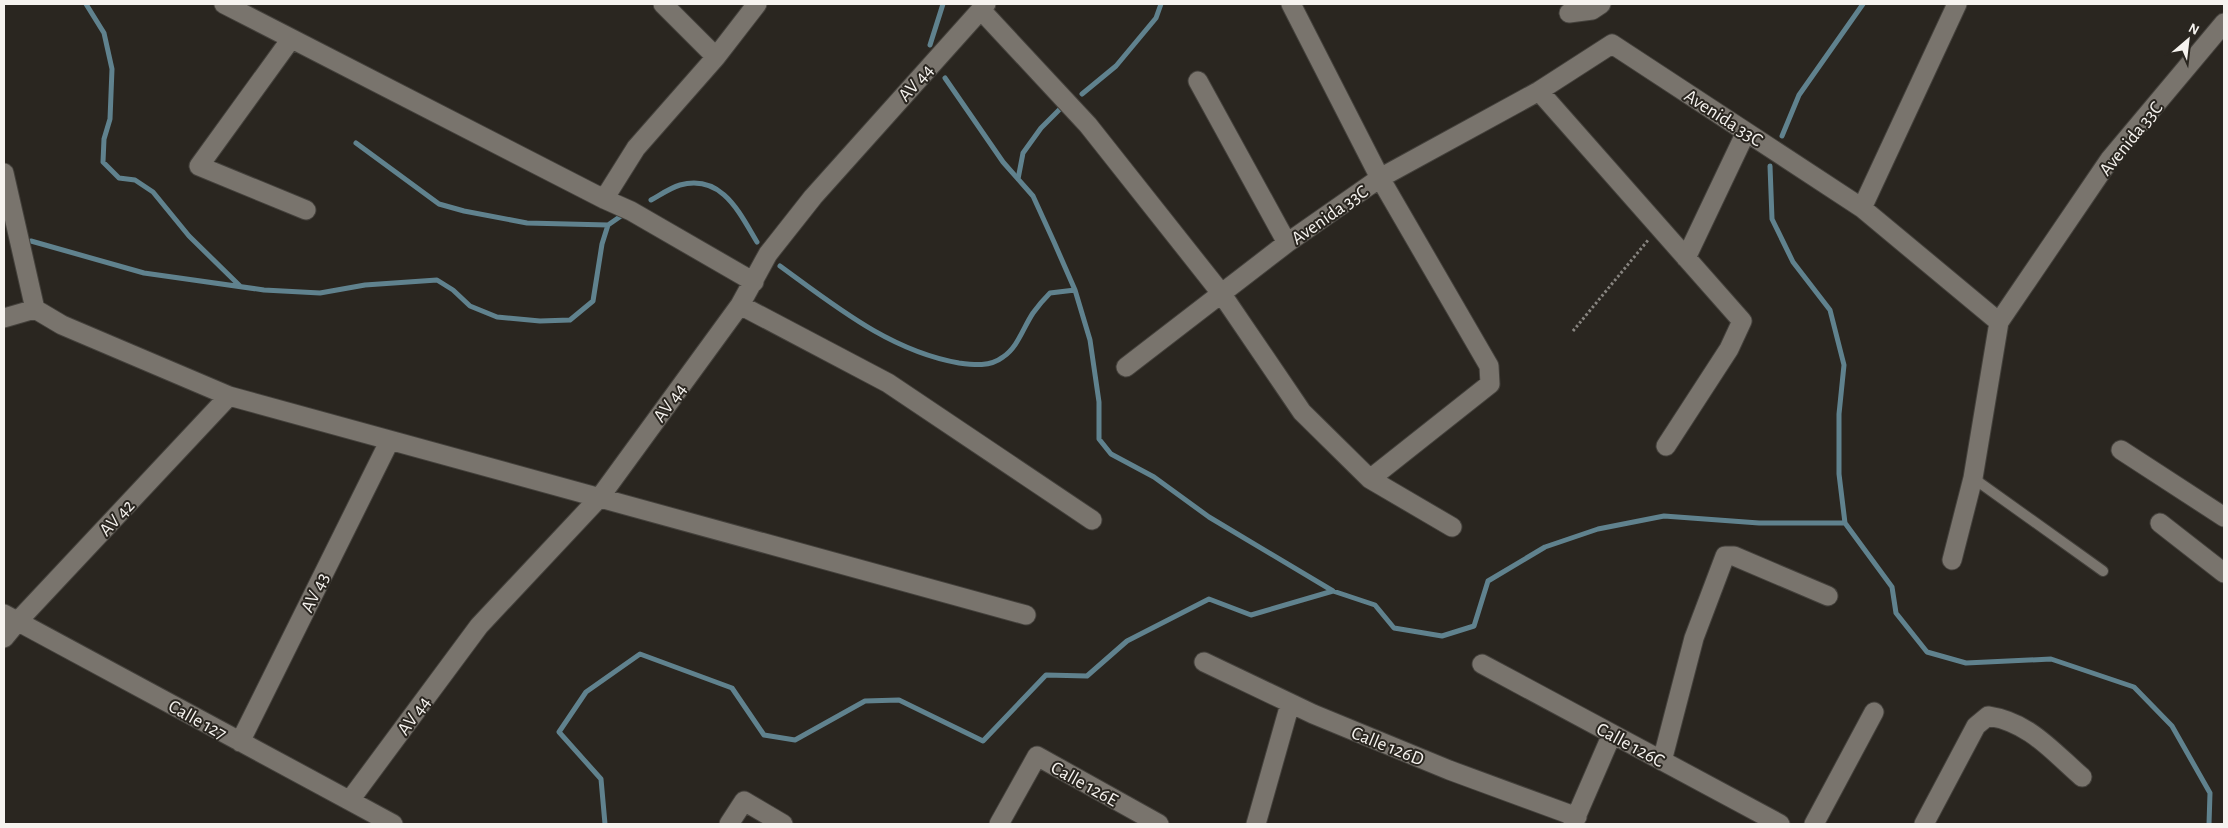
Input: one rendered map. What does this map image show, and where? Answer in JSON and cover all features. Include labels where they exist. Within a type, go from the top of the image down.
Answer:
[{"type":"street","points":[[224,4],[604,199],[631,211],[754,282]]},
{"type":"street","points":[[663,4],[716,57]]},
{"type":"street","points":[[604,199],[636,148],[716,57],[757,4]]},
{"type":"street","points":[[1290,4],[1380,178],[1488,366],[1490,384],[1370,479]]},
{"type":"street","points":[[1569,13],[1592,10],[1601,4]]},
{"type":"street","points":[[1862,208],[1956,4]]},
{"type":"street","points":[[983,7],[1088,125],[1221,293],[1302,412],[1370,479],[1452,527]]},
{"type":"street","name":"AV 44","points":[[350,800],[479,626],[600,497],[740,306],[768,254],[813,197],[983,7]]},
{"type":"street","name":"Avenida 33C","points":[[1126,368],[1287,243],[1380,178],[1539,91],[1612,44],[1862,208],[1999,322],[2110,159],[2224,23]]},
{"type":"street","points":[[291,39],[199,166],[306,210]]},
{"type":"street","points":[[1198,80],[1287,243]]},
{"type":"street","points":[[1539,91],[1742,321],[1730,349],[1666,446]]},
{"type":"street","points":[[1686,258],[1746,132]]},
{"type":"street","points":[[4,173],[35,309],[62,325],[229,396],[389,442],[600,497],[1026,616]]},
{"type":"street","points":[[740,306],[888,383],[1092,520]]},
{"type":"street","points":[[4,318],[35,309]]},
{"type":"street","points":[[1952,560],[1973,478],[1999,322]]},
{"type":"street","name":"AV 42","points":[[4,638],[11,617],[229,396]]},
{"type":"street","name":"AV 43","points":[[240,742],[389,442]]},
{"type":"street","points":[[2121,450],[2224,518]]},
{"type":"street","points":[[2160,523],[2224,573]]},
{"type":"street","points":[[1662,760],[1694,638],[1725,556],[1734,556],[1828,596]]},
{"type":"street","name":"Calle 127","points":[[11,617],[393,824]]},
{"type":"street","name":"Calle 126D","points":[[1204,662],[1290,704],[1575,821]]},
{"type":"street","name":"Calle 126C","points":[[1482,664],[1780,824]]},
{"type":"street","points":[[1256,824],[1290,704]]},
{"type":"street","points":[[1814,824],[1874,712]]},
{"type":"street","points":[[1924,824],[1976,726],[1988,716],[2005,719],[2024,727],[2082,777]]},
{"type":"street","points":[[1575,821],[1612,734]]},
{"type":"street","name":"Calle 126E","points":[[999,824],[1037,756],[1159,824]]},
{"type":"street","points":[[729,824],[744,801],[783,824]]},
{"type":"lane","points":[[1973,478],[2103,571]]},
{"type":"path","points":[[1574,332],[1659,227]]},
{"type":"waterway","points":[[86,4],[104,33],[112,69],[110,119],[104,139],[103,162],[119,178],[135,180],[153,192],[189,236],[240,286]]},
{"type":"waterway","points":[[930,45],[943,4]]},
{"type":"waterway","points":[[1082,94],[1116,66],[1156,18],[1161,4]]},
{"type":"waterway","points":[[1782,136],[1799,95],[1863,4]]},
{"type":"waterway","points":[[945,78],[1003,162],[1033,196],[1054,242],[1075,290],[1090,340],[1099,402],[1099,439],[1111,454],[1154,477],[1209,517],[1333,591],[1375,605],[1394,628],[1442,636],[1474,626],[1488,581],[1545,547],[1598,529],[1664,516],[1759,523],[1845,523],[1892,587],[1896,613],[1927,652],[1966,663],[2051,659],[2134,687],[2172,726],[2210,793],[2209,824]]},
{"type":"waterway","points":[[1018,179],[1023,153],[1041,128],[1060,109]]},
{"type":"waterway","points":[[356,143],[439,204],[464,211],[527,223],[608,225]]},
{"type":"waterway","points":[[1770,166],[1772,219],[1793,262],[1830,310],[1844,365],[1839,414],[1839,474],[1845,523]]},
{"type":"waterway","points":[[651,200],[680,185],[695,183],[707,185],[718,190],[728,198],[757,242]]},
{"type":"waterway","points":[[31,241],[144,273],[264,290],[320,293],[365,285],[437,280],[453,290],[470,306],[497,317],[540,321],[570,320],[593,301],[602,244],[608,225],[621,216]]},
{"type":"waterway","points":[[780,266],[843,311],[887,338],[934,357],[970,364],[987,364],[1003,357],[1013,348],[1033,313],[1050,293],[1075,290]]},
{"type":"waterway","points":[[605,824],[601,779],[559,732],[586,692],[640,654],[732,688],[764,735],[795,740],[865,701],[899,700],[983,741],[1046,675],[1087,676],[1127,641],[1209,599],[1251,615],[1333,591]]}]
